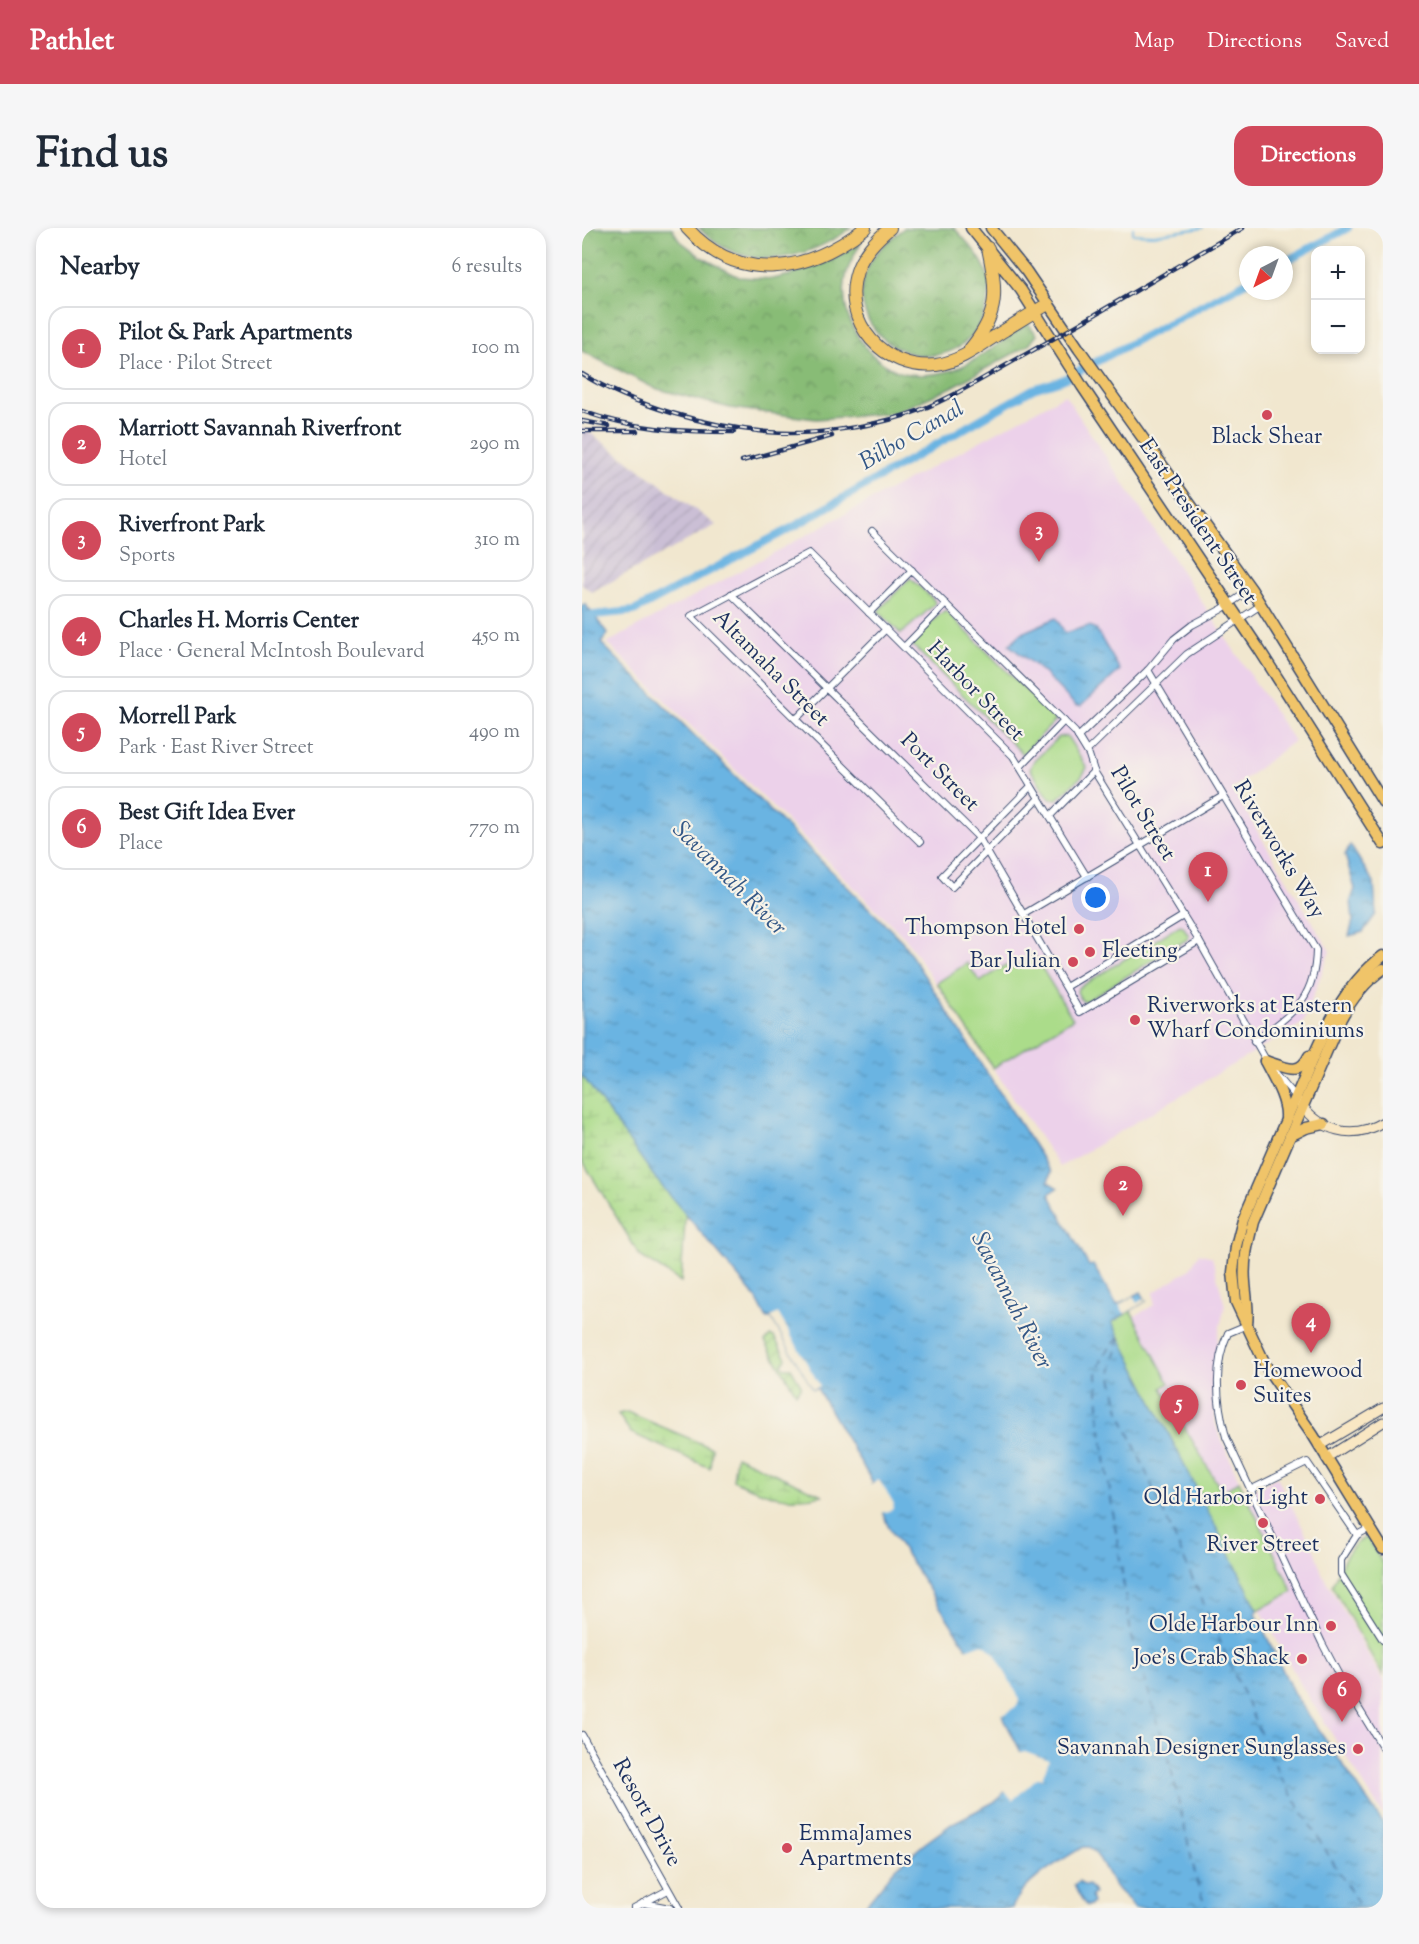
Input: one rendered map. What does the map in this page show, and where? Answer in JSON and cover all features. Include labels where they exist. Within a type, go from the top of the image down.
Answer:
[{"type":"highway","points":[[687,228],[706,246],[731,260],[758,267],[772,267],[786,266],[812,258],[838,246],[865,228]]},
{"type":"highway","points":[[890,228],[866,252],[855,279],[855,306],[859,319],[868,337],[887,355],[913,364],[942,364],[965,355],[1048,304]]},
{"type":"highway","points":[[965,355],[988,324],[994,303],[994,278],[988,248]]},
{"type":"main road","name":"East President Street","points":[[971,228],[1021,290],[1229,604],[1383,844]]},
{"type":"main road","name":"East President Street","points":[[991,228],[1026,271],[1098,376],[1251,589],[1383,802]]},
{"type":"main road","points":[[1266,1061],[1287,1068],[1300,1068],[1305,1063],[1320,1031],[1350,989],[1372,964],[1383,957]]},
{"type":"main road","points":[[1247,1325],[1249,1311],[1244,1281],[1246,1248],[1253,1222],[1350,1002],[1372,977],[1383,969]]},
{"type":"main road","points":[[1335,1012],[1243,1219],[1236,1246],[1233,1272],[1236,1302],[1267,1368],[1383,1548]]},
{"type":"main road","points":[[1266,1061],[1286,1111],[1286,1120]]},
{"type":"main road","points":[[1296,1097],[1303,1107],[1334,1129],[1358,1133],[1374,1128],[1383,1122]]},
{"type":"main road","points":[[1290,1136],[1306,1128],[1324,1124]]},
{"type":"main road","points":[[1319,1446],[1383,1408]]},
{"type":"main road","points":[[1326,1458],[1383,1422]]},
{"type":"street","name":"Pilot Street","points":[[872,531],[1078,737],[1094,771],[1199,941],[1254,1042],[1266,1061],[1296,1097]]},
{"type":"street","name":"Altamaha Street","points":[[809,553],[691,616],[920,842]]},
{"type":"street","name":"Harbor Street","points":[[809,553],[1013,756],[1087,877]]},
{"type":"street","points":[[869,613],[912,570]]},
{"type":"street","points":[[1078,737],[1148,670],[1174,639],[1192,625],[1251,589]]},
{"type":"street","name":"Port Street","points":[[731,594],[979,838],[1080,1012],[1199,941]]},
{"type":"street","points":[[905,646],[946,604]]},
{"type":"street","points":[[1087,752],[1194,648],[1261,605]]},
{"type":"street","points":[[795,719],[885,629]]},
{"type":"street","name":"Riverworks Way","points":[[1148,670],[1316,950],[1313,981],[1306,997],[1299,1006],[1254,1042]]},
{"type":"street","points":[[1020,767],[1064,722]]},
{"type":"street","points":[[1050,816],[1094,771]]},
{"type":"street","points":[[1032,786],[942,876],[952,886],[1039,798]]},
{"type":"street","points":[[1024,914],[1223,795]]},
{"type":"street","points":[[1066,987],[1183,916]]},
{"type":"street","points":[[1247,1325],[1231,1330],[1221,1356],[1218,1390],[1220,1413],[1226,1437],[1322,1643],[1383,1748]]},
{"type":"street","points":[[1250,1490],[1307,1462],[1357,1535]]},
{"type":"street","points":[[1370,1528],[1357,1535],[1341,1560],[1341,1574],[1383,1640]]},
{"type":"street","name":"Resort Drive","points":[[582,1735],[679,1908]]},
{"type":"street","points":[[634,1908],[668,1890]]},
{"type":"street","points":[[643,1903],[670,1908]]},
{"type":"shaded area","points":[[1065,395],[1294,741],[1232,789],[1330,951],[1303,1023],[1060,1167],[905,938],[607,643]]},
{"type":"shaded area","points":[[582,427],[716,525],[592,592],[582,585]]},
{"type":"shaded area","name":"River Street","points":[[1199,1253],[1212,1257],[1225,1306],[1218,1335],[1214,1377],[1215,1424],[1245,1495],[1277,1477],[1315,1552],[1322,1573],[1383,1681],[1383,1815],[1301,1685],[1260,1609],[1262,1596],[1121,1324],[1154,1305],[1154,1292],[1190,1269]]},
{"type":"green space","points":[[582,228],[672,228],[679,240],[703,258],[739,277],[773,279],[832,260],[860,244],[846,278],[847,311],[859,338],[868,349],[878,360],[903,373],[930,374],[956,369],[999,344],[1028,323],[1037,335],[1029,345],[952,387],[894,413],[816,419],[730,408],[654,388],[582,351]]},
{"type":"green space","points":[[699,228],[851,228],[814,249],[774,258],[754,257],[735,252],[716,243]]},
{"type":"green space","points":[[904,228],[954,228],[984,265],[989,286],[985,311],[969,338],[948,352],[923,355],[900,349],[879,335],[866,314],[862,289],[872,260],[882,247]]},
{"type":"green space","points":[[910,578],[934,600],[935,604],[901,634],[878,611]]},
{"type":"green space","points":[[946,611],[1056,720],[1023,754],[911,644],[940,614]]},
{"type":"green space","points":[[1067,736],[1087,768],[1082,776],[1057,799],[1050,799],[1030,769],[1033,762],[1059,737]]},
{"type":"green space","points":[[1180,925],[1189,936],[1188,939],[1086,1001],[1082,1001],[1077,992],[1078,988]]},
{"type":"green space","points":[[1034,955],[1073,1019],[993,1068],[937,983],[967,963],[980,982],[1004,966],[1016,967]]},
{"type":"green space","points":[[582,1075],[686,1205],[681,1282],[640,1256],[582,1160]]},
{"type":"green space","points":[[1131,1311],[1169,1383],[1162,1388],[1222,1492],[1239,1481],[1293,1592],[1258,1610],[1112,1322]]},
{"type":"green space","points":[[770,1336],[774,1337],[786,1358],[782,1365],[784,1368],[791,1368],[801,1385],[796,1393],[765,1342]]},
{"type":"green space","points":[[627,1412],[712,1448],[710,1468],[631,1433],[618,1414]]},
{"type":"green space","points":[[736,1456],[822,1495],[810,1498],[787,1498],[755,1490],[733,1480]]},
{"type":"green space","points":[[1367,1537],[1383,1564],[1383,1676],[1332,1586],[1349,1551]]},
{"type":"water","name":"Savannah River","points":[[585,604],[608,634],[601,643],[902,941],[1051,1172],[1048,1182],[1058,1188],[1049,1194],[1089,1266],[1093,1265],[1117,1305],[1141,1292],[1146,1301],[1112,1322],[1258,1610],[1256,1614],[1294,1694],[1383,1823],[1383,1908],[1134,1908],[1114,1885],[1094,1851],[1089,1847],[1083,1847],[1033,1881],[1017,1898],[1012,1908],[863,1908],[895,1869],[924,1844],[953,1823],[998,1800],[1004,1792],[1012,1793],[1028,1766],[973,1658],[888,1526],[871,1485],[873,1483],[817,1388],[813,1389],[771,1317],[767,1319],[756,1298],[656,1179],[582,1075],[582,605]]},
{"type":"water","points":[[1056,618],[1065,633],[1089,626],[1096,629],[1120,670],[1081,706],[1076,706],[1043,672],[1009,645],[1022,633]]},
{"type":"water","points":[[1350,845],[1374,883],[1376,914],[1363,932],[1349,936],[1353,921],[1351,900],[1355,889],[1345,855]]},
{"type":"water","points":[[1079,1881],[1085,1886],[1088,1885],[1094,1894],[1091,1896],[1093,1903],[1087,1906],[1074,1885]]},
{"type":"pier","points":[[1133,1296],[1137,1303],[1144,1298],[1146,1301],[1125,1314],[1119,1305]]},
{"type":"pier","points":[[778,1313],[820,1386],[813,1389],[771,1317]]},
{"type":"pier","points":[[879,1480],[894,1504],[892,1510],[881,1513],[872,1499],[869,1486]]},
{"type":"pier","points":[[980,1644],[985,1645],[995,1654],[1017,1694],[1019,1701],[1017,1706],[1004,1714],[999,1715],[964,1650]]},
{"type":"pier","points":[[1025,1751],[1049,1760],[1042,1778],[1037,1778],[1013,1800],[1005,1789],[1011,1790],[1019,1777],[1024,1767],[1018,1753]]},
{"type":"waterway","points":[[1133,228],[1133,234],[1153,235],[1203,228]]},
{"type":"waterway","name":"Bilbo Canal","points":[[1293,257],[1348,228]]},
{"type":"waterway","name":"Bilbo Canal","points":[[594,615],[634,611],[793,527],[1033,389],[1062,380],[1239,286]]},
{"type":"ferry route","points":[[1119,1337],[1103,1356],[1097,1374],[1100,1424],[1131,1634],[1168,1756],[1198,1886],[1206,1908]]},
{"type":"ferry route","points":[[1120,1337],[1111,1373],[1121,1415],[1282,1779],[1361,1908]]},
{"type":"railway","points":[[582,374],[647,405],[720,425],[767,432],[801,433],[873,424],[921,410],[964,389],[1243,228]]},
{"type":"railway","points":[[582,411],[638,426],[734,432]]},
{"type":"railway","points":[[582,421],[609,426]]},
{"type":"railway","points":[[582,431],[637,431]]},
{"type":"railway","points":[[742,461],[832,436]]},
{"type":"place","name":"Black Shear","points":[[1267,415]]},
{"type":"place","name":"Riverfront Park","points":[[1039,562]]},
{"type":"place","name":"Pilot & Park Apartments","points":[[1208,902]]},
{"type":"place","name":"Thompson Hotel","points":[[1079,929]]},
{"type":"place","name":"Fleeting","points":[[1090,952]]},
{"type":"place","name":"Bar Julian","points":[[1073,962]]},
{"type":"place","name":"Riverworks at Eastern Wharf Condominiums","points":[[1135,1020]]},
{"type":"place","name":"Marriott Savannah Riverfront","points":[[1123,1216]]},
{"type":"place","name":"Charles H. Morris Center","points":[[1311,1353]]},
{"type":"place","name":"Homewood Suites","points":[[1241,1385]]},
{"type":"place","name":"Morrell Park","points":[[1179,1435]]},
{"type":"place","name":"Old Harbor Light","points":[[1320,1499]]},
{"type":"place","name":"River Street","points":[[1263,1523]]},
{"type":"place","name":"Olde Harbour Inn","points":[[1331,1626]]},
{"type":"place","name":"Joe's Crab Shack","points":[[1302,1659]]},
{"type":"place","name":"Best Gift Idea Ever","points":[[1342,1722]]},
{"type":"place","name":"Savannah Designer Sunglasses","points":[[1358,1749]]},
{"type":"place","name":"EmmaJames Apartments","points":[[787,1848]]}]
